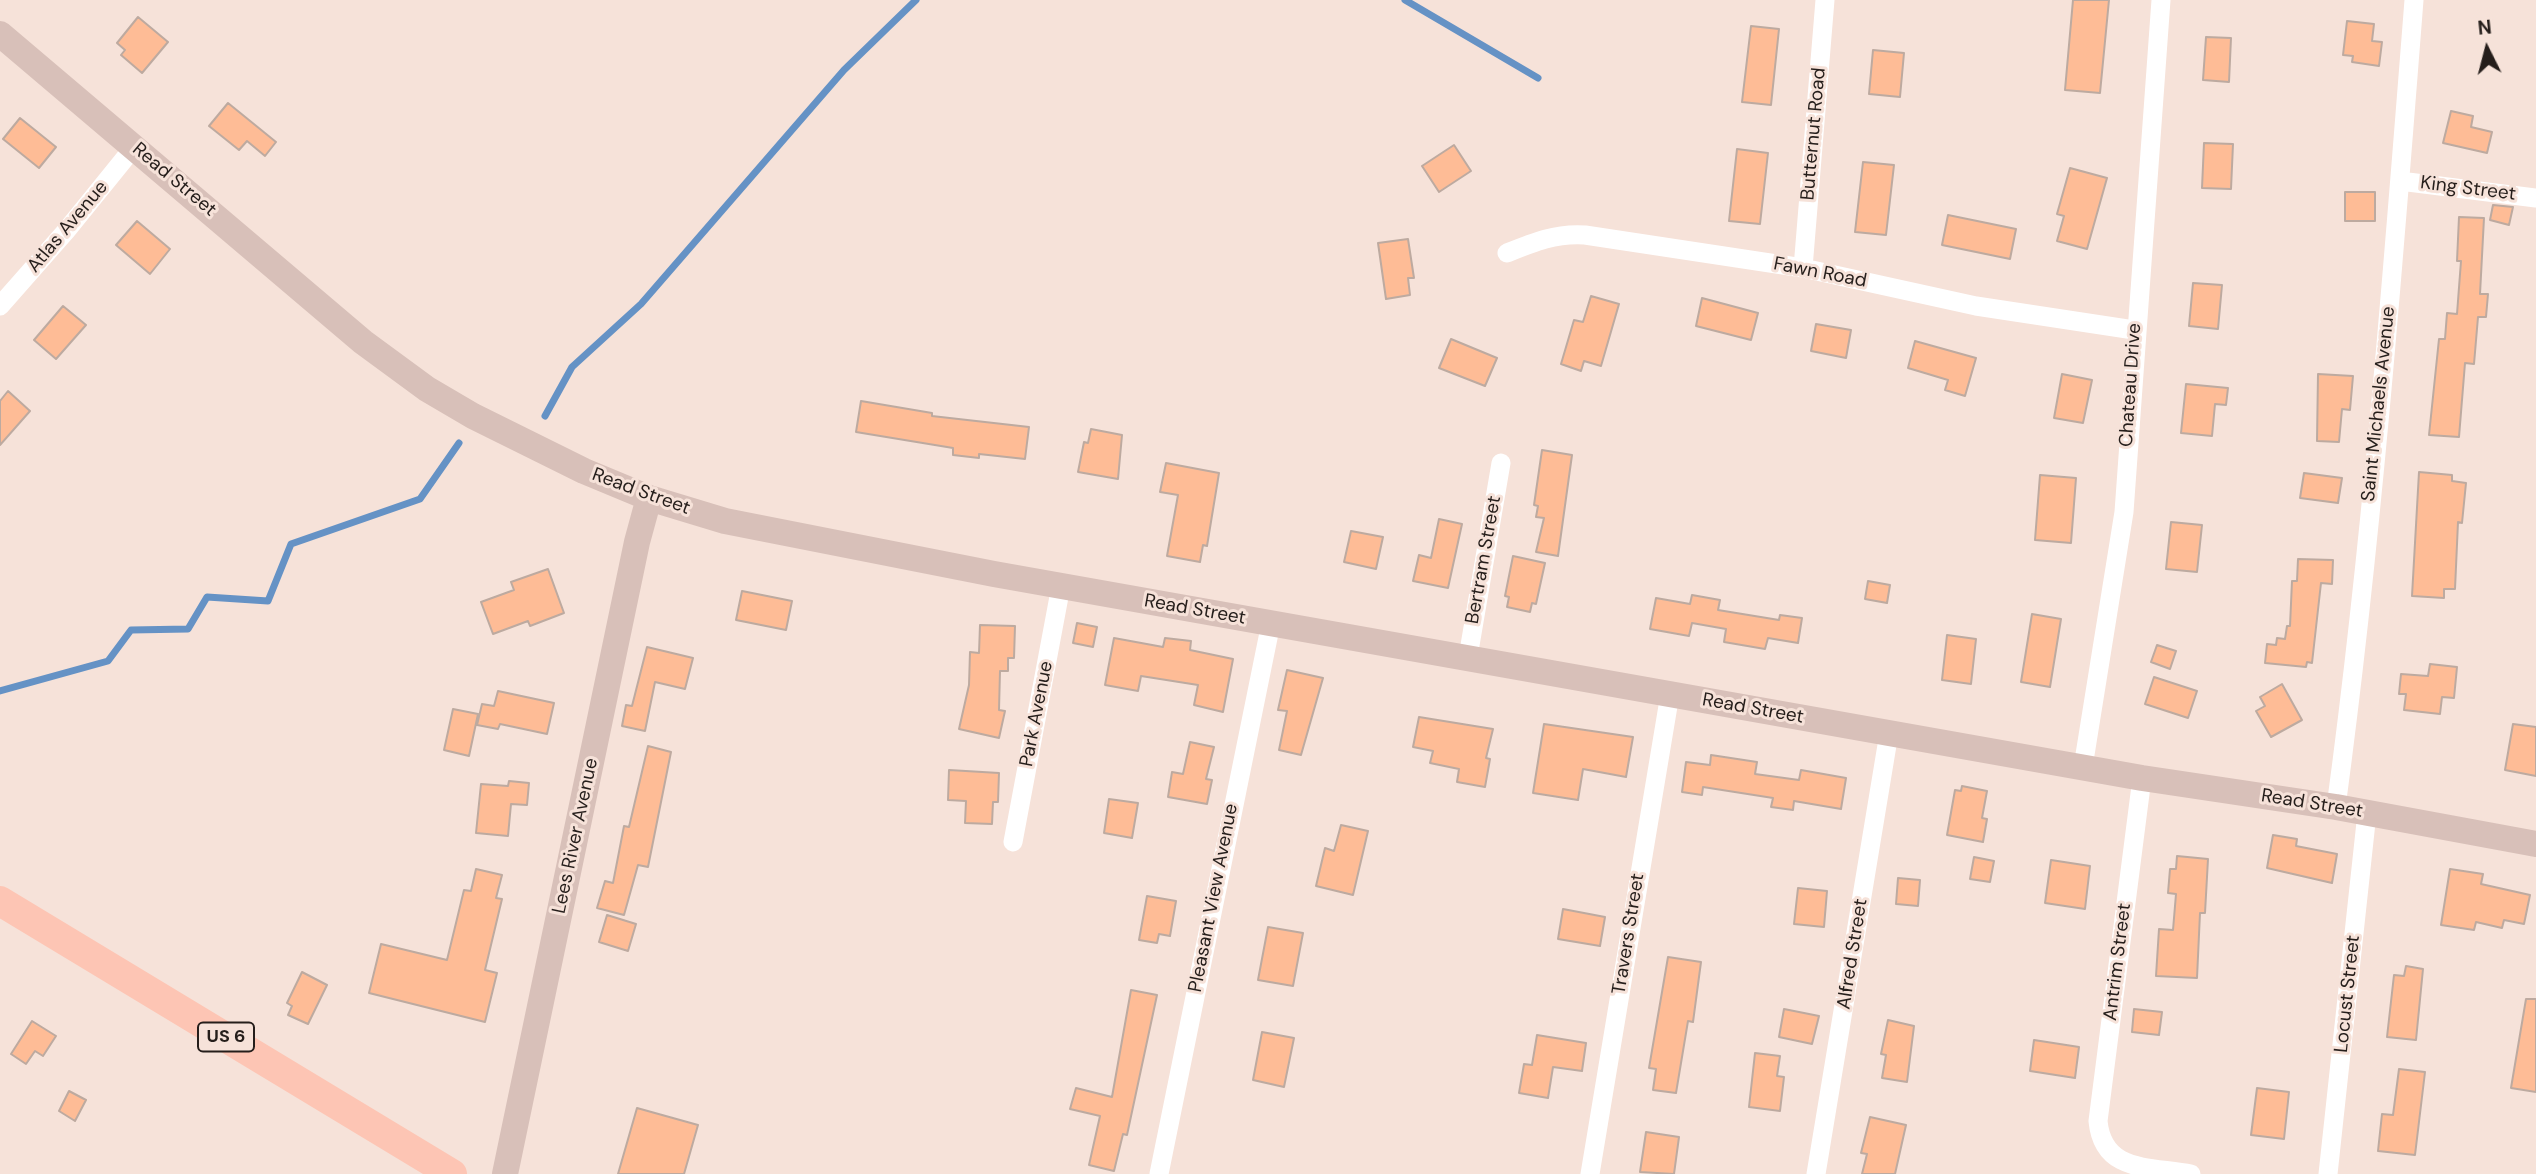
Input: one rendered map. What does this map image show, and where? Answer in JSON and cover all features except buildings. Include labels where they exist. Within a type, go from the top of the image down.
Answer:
[{"type":"main road","name":"Read Street","points":[[0,34],[363,342],[427,389],[473,416],[584,471],[649,498],[725,521],[1061,586],[2142,778],[2336,807],[2536,844]]},
{"type":"main road","name":"Lees River Avenue","points":[[505,1174],[637,542],[649,498]]},
{"type":"main road","name":"US 6","points":[[0,901],[452,1174]]},
{"type":"street","name":"Butternut Road","points":[[1803,268],[1825,0]]},
{"type":"street","name":"Chateau Drive","points":[[2083,767],[2123,512],[2134,330],[2161,0]]},
{"type":"street","name":"Saint Michaels Avenue","points":[[2336,807],[2352,685],[2400,181],[2414,0]]},
{"type":"street","name":"Atlas Avenue","points":[[0,306],[66,231],[134,147]]},
{"type":"street","name":"King Street","points":[[2400,181],[2536,198]]},
{"type":"street","name":"Fawn Road","points":[[1507,253],[1544,238],[1575,234],[1803,268],[1976,306],[2134,330]]},
{"type":"street","name":"Bertram Street","points":[[1468,657],[1501,463]]},
{"type":"street","name":"Park Avenue","points":[[1013,842],[1061,586]]},
{"type":"street","name":"Pleasant View Avenue","points":[[1159,1174],[1271,623]]},
{"type":"street","name":"Travers Street","points":[[1590,1174],[1670,694]]},
{"type":"street","name":"Alfred Street","points":[[1816,1174],[1889,733]]},
{"type":"street","name":"Antrim Street","points":[[2142,778],[2098,1121],[2103,1145],[2116,1160],[2191,1174]]},
{"type":"street","name":"Locust Street","points":[[2328,1174],[2367,813]]},
{"type":"waterway","points":[[545,416],[572,367],[641,304],[844,70],[916,0]]},
{"type":"waterway","points":[[1405,0],[1538,78]]},
{"type":"waterway","points":[[0,691],[108,661],[131,630],[188,629],[207,597],[268,601],[291,544],[420,499],[459,443]]}]
